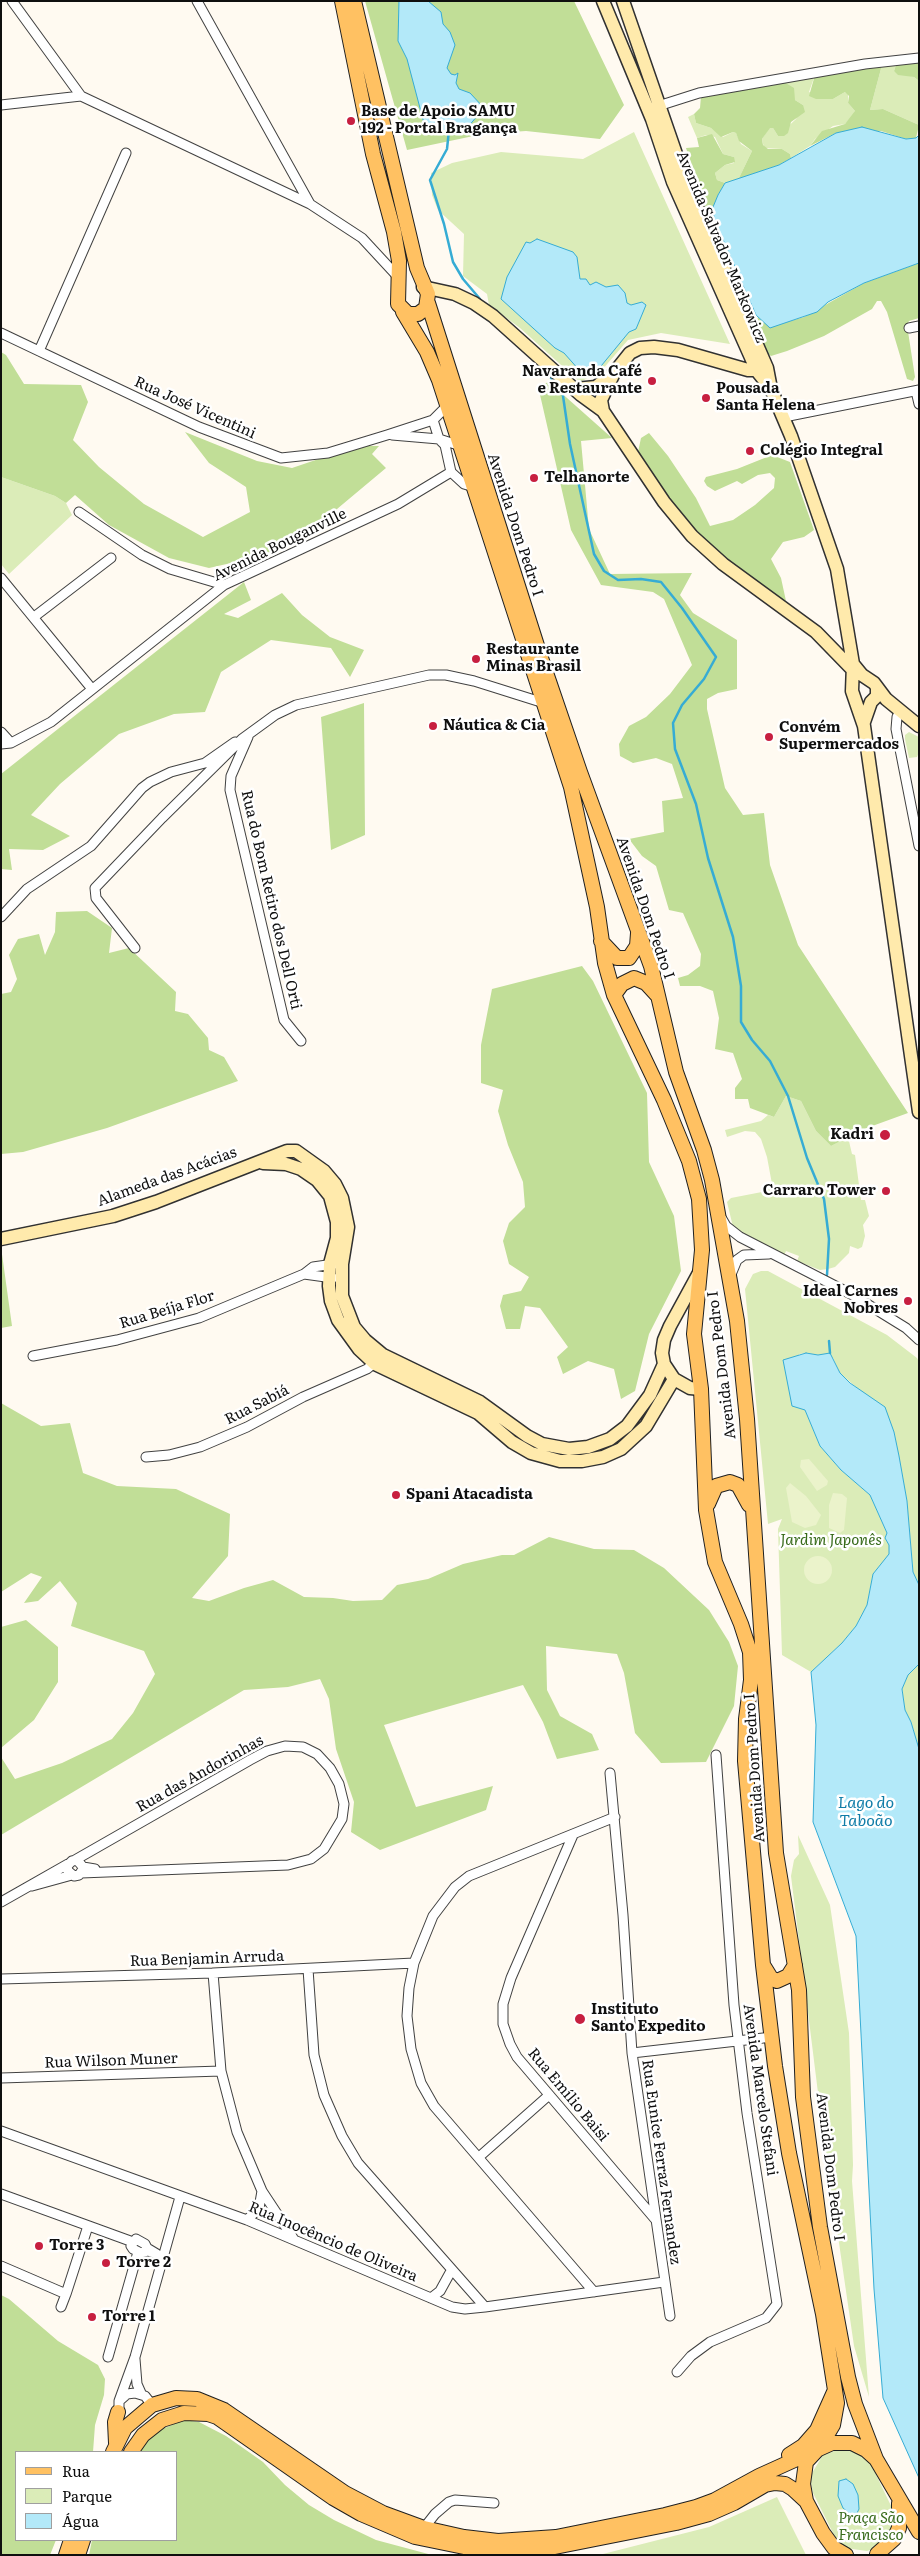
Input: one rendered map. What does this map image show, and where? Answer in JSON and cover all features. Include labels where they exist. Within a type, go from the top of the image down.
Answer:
[{"type":"main road","points":[[342,1],[373,154],[394,232],[399,261],[398,304],[403,312],[418,314],[426,308],[428,294],[423,287],[354,1]]},
{"type":"main road","points":[[397,295],[408,284],[418,284],[423,287]]},
{"type":"main road","name":"Avenida Dom Pedro I","points":[[428,303],[543,664],[651,966],[676,1072],[704,1150],[719,1212],[728,1280],[736,1321],[747,1419],[776,1853],[799,1990],[803,2097],[820,2227],[848,2378],[855,2404],[876,2459],[919,2532]]},
{"type":"main road","name":"Avenida Dom Pedro I","points":[[403,312],[427,352],[462,446],[571,787],[597,907],[601,941],[614,995],[664,1100],[689,1161],[699,1199],[702,1229],[701,1269],[694,1334],[701,1389],[706,1510],[714,1562],[741,1624],[750,1652],[751,1680],[746,1719],[746,1760],[763,1965],[789,2153],[815,2271],[835,2390],[835,2420],[820,2447],[811,2455],[803,2470],[802,2484],[806,2501],[829,2548],[846,2555]]},
{"type":"main road","points":[[601,941],[617,958],[629,958],[637,946],[638,932]]},
{"type":"main road","points":[[614,995],[622,984],[634,978],[646,983],[658,996]]},
{"type":"main road","points":[[706,1510],[716,1486],[730,1482],[743,1491],[752,1512]]},
{"type":"main road","points":[[763,1965],[771,1978],[777,1980],[788,1976],[795,1965]]},
{"type":"main road","points":[[759,2476],[810,2438],[823,2418],[835,2390]]},
{"type":"main road","points":[[114,2448],[125,2428],[152,2405],[176,2398],[210,2403],[239,2419],[345,2493],[383,2514],[424,2528],[464,2537],[498,2541],[556,2536],[665,2515],[696,2507],[714,2500],[820,2447]]},
{"type":"main road","points":[[152,2405],[155,2424]]},
{"type":"main road","points":[[114,2448],[115,2422],[118,2407]]},
{"type":"main road","points":[[132,2451],[143,2435],[155,2424],[184,2413],[217,2417],[333,2498],[361,2514],[415,2537],[479,2550],[514,2551],[550,2548],[676,2523],[718,2511],[766,2485],[775,2483],[785,2484],[806,2501]]},
{"type":"main road","points":[[125,2428],[143,2435]]},
{"type":"main road","name":"Avenida Dom Pedro I","points":[[820,2447],[838,2442],[852,2443],[866,2450],[876,2459]]},
{"type":"main road","name":"Avenida Dom Pedro I","points":[[876,2554],[894,2538],[899,2528],[899,2501]]},
{"type":"main road","points":[[66,2555],[71,2541]]},
{"type":"main road","points":[[78,2555],[83,2541]]},
{"type":"main road","name":"Avenida Dom Pedro I","points":[[876,2554],[894,2555]]},
{"type":"street","points":[[12,1],[80,96],[310,204],[362,238],[399,278]]},
{"type":"street","points":[[197,1],[310,204]]},
{"type":"street","name":"Avenida Salvador Markowicz","points":[[603,1],[648,109],[673,182],[784,416],[834,556],[853,667],[853,684]]},
{"type":"street","name":"Avenida Salvador Markowicz","points":[[624,2],[685,180],[762,370]]},
{"type":"street","points":[[648,109],[699,93],[865,64],[919,58]]},
{"type":"street","points":[[1,105],[80,96]]},
{"type":"street","points":[[39,351],[126,153]]},
{"type":"street","points":[[423,287],[449,293],[474,302],[493,316],[597,408],[604,411]]},
{"type":"street","points":[[428,303],[432,298],[449,293]]},
{"type":"street","points":[[909,328],[919,326]]},
{"type":"street","name":"Rua José Vicentini","points":[[1,333],[199,427],[281,458],[328,453],[387,435],[433,420],[447,406]]},
{"type":"street","points":[[762,370],[678,350],[654,347],[640,348],[630,353],[614,373],[601,400],[604,411],[664,502],[692,536],[724,564],[779,602],[833,647],[877,687],[895,707],[919,726]]},
{"type":"street","points":[[575,389],[596,387],[614,373]]},
{"type":"street","points":[[784,416],[918,390],[919,404]]},
{"type":"street","points":[[433,420],[439,439],[445,446],[451,472],[464,484],[474,487]]},
{"type":"street","name":"Rua José Vicentini","points":[[387,435],[439,439],[462,446]]},
{"type":"street","name":"Avenida Bouganville","points":[[6,744],[50,722],[224,584],[398,504],[451,472]]},
{"type":"street","points":[[79,512],[142,556],[170,570],[224,584]]},
{"type":"street","points":[[34,617],[111,558]]},
{"type":"street","points":[[1,578],[92,689]]},
{"type":"street","points":[[833,647],[842,647],[848,638]]},
{"type":"street","points":[[135,948],[96,898],[96,888],[162,818],[242,739],[275,715],[296,705],[428,675],[474,681],[544,703]]},
{"type":"street","points":[[866,678],[857,680],[853,684],[852,691],[864,722],[919,1112]]},
{"type":"street","points":[[864,722],[871,702],[877,696],[877,687]]},
{"type":"street","points":[[856,700],[861,703],[871,702],[895,707]]},
{"type":"street","points":[[895,707],[897,717],[896,729],[919,846]]},
{"type":"street","points":[[1,732],[6,744]]},
{"type":"street","name":"Rua do Bom Retiro dos Dell Orti","points":[[250,732],[231,776],[230,790],[284,1020],[301,1041]]},
{"type":"street","points":[[1,917],[27,889],[91,846],[142,788],[150,782],[171,772],[205,763],[227,746],[242,739]]},
{"type":"street","name":"Alameda das Acácias","points":[[1,1239],[113,1216],[156,1202],[256,1162],[286,1157],[299,1152],[324,1171],[335,1184],[342,1198],[348,1227],[336,1264]]},
{"type":"street","points":[[719,1212],[726,1226],[732,1232],[769,1254],[846,1292],[906,1328],[919,1340]]},
{"type":"street","points":[[728,1280],[738,1260],[744,1255],[769,1254]]},
{"type":"street","points":[[336,1264],[331,1301],[338,1320],[359,1350],[480,1402],[527,1436],[542,1444],[569,1449],[588,1447],[610,1439],[627,1426],[646,1401],[664,1364]]},
{"type":"street","name":"Rua Beíja Flor","points":[[33,1356],[116,1340],[199,1318],[304,1274],[313,1267],[336,1264]]},
{"type":"street","points":[[701,1269],[664,1340],[662,1353],[664,1364],[674,1379],[690,1388],[701,1389]]},
{"type":"street","points":[[304,1274],[335,1278]]},
{"type":"street","points":[[906,1328],[919,1332]]},
{"type":"street","points":[[379,1359],[466,1406],[531,1453],[560,1461],[582,1461],[603,1457],[621,1449],[646,1426],[674,1379]]},
{"type":"street","name":"Rua Sabiá","points":[[146,1457],[169,1455],[200,1447],[379,1359]]},
{"type":"street","name":"Rua das Andorinhas","points":[[1,1902],[32,1886],[78,1866],[100,1846],[267,1751],[285,1746],[303,1748],[317,1754],[330,1768],[339,1784],[344,1804],[342,1819],[324,1849],[311,1859],[288,1865],[107,1871],[78,1866],[67,1869],[72,1875],[32,1886]]},
{"type":"street","name":"Avenida Marcelo Stefani","points":[[677,2372],[691,2356],[710,2342],[766,2318],[777,2304],[746,2113],[738,2040],[716,1755]]},
{"type":"street","name":"Rua Eunice Ferraz Fernandez","points":[[610,1773],[615,1817],[632,2053],[670,2316]]},
{"type":"street","points":[[594,2292],[434,2106],[421,2083],[411,2049],[407,2016],[408,1988],[414,1963],[433,1916],[445,1897],[455,1887],[469,1876],[615,1817]]},
{"type":"street","name":"Rua Emílio Baisi","points":[[573,1835],[511,1978],[503,2004],[503,2024],[510,2044],[548,2096],[656,2219]]},
{"type":"street","name":"Rua Benjamin Arruda","points":[[1,1979],[213,1973],[414,1963]]},
{"type":"street","points":[[308,1969],[314,2055],[324,2095],[342,2136],[358,2163],[451,2271],[485,2307]]},
{"type":"street","points":[[213,1973],[221,2071],[237,2132],[262,2191],[293,2238]]},
{"type":"street","points":[[632,2053],[772,2037]]},
{"type":"street","name":"Rua Wilson Muner","points":[[1,2078],[221,2071]]},
{"type":"street","points":[[479,2157],[548,2096]]},
{"type":"street","name":"Rua Inocêncio de Oliveira","points":[[1,2131],[247,2220],[431,2298],[465,2310],[664,2282]]},
{"type":"street","points":[[247,2220],[259,2208],[262,2191]]},
{"type":"street","points":[[1,2194],[133,2242],[135,2239],[161,2255]]},
{"type":"street","points":[[125,2428],[118,2407],[135,2357],[161,2255],[180,2197]]},
{"type":"street","points":[[61,2307],[88,2226]]},
{"type":"street","points":[[133,2242],[132,2249],[138,2252],[148,2251],[161,2255]]},
{"type":"street","points":[[108,2356],[138,2252]]},
{"type":"street","points":[[1,2266],[66,2294]]},
{"type":"street","points":[[431,2298],[440,2291],[451,2271]]},
{"type":"street","points":[[135,2357],[137,2384],[141,2393],[152,2405]]},
{"type":"street","points":[[118,2407],[127,2394],[141,2393]]},
{"type":"street","points":[[424,2528],[435,2514],[449,2502],[455,2500],[494,2503]]},
{"type":"green space","points":[[365,1],[574,1],[624,105],[600,139],[526,131],[483,134],[407,150]]},
{"type":"green space","points":[[919,61],[919,81],[914,77],[898,75],[894,71],[896,65]]},
{"type":"green space","points":[[882,65],[896,65],[894,71],[914,77],[919,81],[919,125],[883,109],[870,110]]},
{"type":"green space","points":[[882,65],[870,110],[883,109],[919,125],[916,138],[906,139],[881,131],[836,133],[810,146],[822,131],[845,124],[855,111],[848,103],[849,96],[845,92],[833,99],[816,99],[809,96],[815,75]]},
{"type":"green space","points":[[815,75],[809,92],[833,99],[845,92],[848,93],[848,103],[855,111],[854,115],[845,124],[833,126],[815,139],[810,146],[791,158],[790,154],[782,149],[764,148],[762,139],[769,128],[773,128],[778,136],[796,119],[803,105],[795,100],[784,82]]},
{"type":"green space","points":[[784,82],[794,88],[795,100],[803,105],[805,112],[791,122],[788,133],[784,136],[778,136],[773,128],[770,128],[762,139],[763,145],[768,149],[782,149],[790,154],[791,158],[779,165],[738,180],[752,151],[739,141],[736,133],[733,132],[721,137],[711,128],[696,123],[694,114],[700,108],[701,96]]},
{"type":"green space","points":[[694,114],[696,123],[711,128],[723,137],[733,132],[736,133],[741,144],[752,151],[738,180],[725,183],[717,180],[715,173],[725,165],[734,163],[734,157],[723,154],[715,137],[706,135],[697,138],[688,117]]},
{"type":"green space","points":[[634,132],[730,344],[661,333],[628,340],[601,371],[580,382],[520,328],[489,305],[487,294],[463,276],[464,234],[438,210],[432,195],[431,173],[452,163],[501,152],[583,159]]},
{"type":"green space","points":[[712,134],[723,154],[734,157],[735,162],[725,165],[715,173],[717,180],[725,183],[718,195],[714,211],[707,212],[686,148],[699,147],[697,138]]},
{"type":"green space","points":[[919,263],[919,318],[909,321],[907,325],[915,377],[913,381],[907,379],[887,312],[881,301],[877,301],[872,309],[824,336],[771,356],[767,353],[755,324],[758,317],[764,323],[777,325],[804,317],[864,283]]},
{"type":"green space","points":[[1,352],[6,355],[24,384],[81,385],[88,402],[73,440],[99,467],[144,504],[203,537],[250,512],[246,487],[209,463],[185,432],[257,461],[292,468],[357,446],[379,446],[372,454],[386,468],[337,509],[275,553],[209,568],[169,558],[109,525],[75,495],[66,503],[55,496],[1,477]]},
{"type":"green space","points":[[549,382],[612,438],[581,441],[589,529],[610,574],[692,573],[680,595],[693,613],[737,640],[737,689],[718,693],[707,699],[707,709],[725,788],[743,815],[764,813],[770,865],[798,945],[908,1113],[864,1129],[831,1146],[816,1131],[801,1101],[786,1096],[774,1117],[750,1108],[748,1099],[735,1099],[735,1088],[742,1079],[733,1053],[715,1049],[719,1018],[713,991],[700,986],[680,986],[678,978],[688,975],[700,966],[701,954],[683,913],[669,910],[656,866],[642,856],[629,839],[664,832],[662,801],[683,798],[672,764],[656,758],[633,763],[620,756],[619,744],[629,726],[646,717],[670,694],[692,665],[664,599],[653,592],[601,585],[571,530],[538,386]]},
{"type":"green space","points":[[649,433],[668,456],[696,498],[710,526],[733,520],[755,505],[774,488],[775,478],[770,473],[758,475],[742,484],[737,481],[715,491],[707,486],[704,481],[706,477],[737,469],[772,455],[790,462],[814,530],[804,537],[783,542],[771,559],[781,578],[786,601],[763,591],[699,540],[672,506],[638,452],[641,438]]},
{"type":"green space","points":[[1,477],[55,496],[66,503],[72,515],[9,574],[1,564]]},
{"type":"green space","points":[[244,582],[251,600],[224,614],[238,618],[282,593],[302,615],[330,637],[364,650],[350,677],[331,648],[271,640],[221,672],[205,712],[174,714],[119,734],[60,784],[31,815],[70,836],[43,850],[9,849],[12,870],[1,869],[1,774]]},
{"type":"green space","points":[[364,703],[365,835],[331,850],[321,717]]},
{"type":"green space","points":[[909,732],[919,737],[917,757],[909,758],[905,735]]},
{"type":"green space","points":[[87,911],[112,928],[109,953],[129,948],[176,992],[175,1011],[188,1014],[208,1038],[209,1050],[224,1057],[238,1081],[107,1128],[23,1152],[1,1154],[1,994],[11,992],[17,979],[9,955],[18,939],[39,934],[45,955],[55,932],[56,912]]},
{"type":"green space","points":[[582,966],[593,981],[647,1093],[649,1162],[674,1216],[681,1271],[649,1334],[635,1391],[621,1399],[614,1369],[588,1361],[563,1374],[557,1357],[568,1347],[540,1308],[525,1306],[520,1329],[506,1329],[500,1306],[503,1295],[521,1291],[529,1277],[509,1264],[503,1241],[509,1223],[525,1207],[523,1182],[508,1145],[498,1111],[503,1090],[481,1083],[481,1045],[492,989]]},
{"type":"green space","points":[[786,1096],[801,1101],[816,1131],[831,1146],[848,1137],[852,1154],[855,1155],[861,1200],[865,1200],[869,1216],[863,1225],[865,1236],[862,1247],[858,1249],[850,1246],[849,1253],[835,1267],[828,1269],[820,1270],[797,1261],[799,1256],[786,1251],[784,1256],[734,1231],[727,1202],[731,1198],[767,1191],[772,1184],[767,1157],[761,1139],[755,1132],[745,1131],[727,1137],[725,1130],[761,1121],[768,1115],[774,1117]]},
{"type":"green space","points":[[1,1247],[12,1326],[1,1328]]},
{"type":"green space","name":"Jardim Japonês","points":[[768,1271],[887,1335],[917,1358],[919,1362],[919,1585],[913,1572],[907,1501],[894,1432],[866,1396],[840,1373],[833,1358],[806,1353],[799,1354],[800,1407],[805,1410],[820,1446],[841,1470],[870,1495],[887,1533],[885,1538],[889,1545],[890,1554],[873,1574],[867,1605],[856,1626],[842,1643],[811,1672],[782,1655],[778,1529],[782,1519],[768,1524],[745,1289],[753,1274]]},
{"type":"green space","points":[[1,1403],[41,1426],[70,1423],[83,1473],[117,1486],[176,1489],[230,1514],[228,1556],[192,1598],[209,1601],[273,1580],[304,1597],[353,1601],[382,1600],[397,1585],[428,1579],[463,1564],[502,1555],[514,1555],[549,1537],[594,1549],[634,1550],[664,1568],[709,1610],[729,1642],[738,1666],[734,1706],[706,1762],[661,1763],[635,1733],[624,1673],[617,1654],[546,1646],[547,1690],[560,1716],[592,1734],[599,1750],[557,1759],[543,1722],[523,1685],[384,1725],[416,1807],[493,1786],[486,1810],[380,1850],[351,1832],[354,1802],[336,1749],[329,1699],[320,1679],[288,1687],[244,1690],[1,1835],[1,1757],[15,1779],[62,1763],[112,1739],[133,1713],[155,1674],[144,1651],[71,1626],[77,1603],[60,1581],[38,1601],[24,1603],[42,1577],[31,1573],[1,1592]]},
{"type":"green space","points":[[809,1459],[828,1481],[827,1485],[817,1491],[800,1467],[801,1460]]},
{"type":"green space","points":[[790,1483],[806,1496],[821,1515],[816,1525],[805,1528],[792,1522],[786,1488]]},
{"type":"green space","points":[[833,1493],[842,1494],[847,1498],[844,1530],[840,1533],[829,1528],[829,1505]]},
{"type":"green space","points":[[818,1556],[828,1560],[832,1570],[828,1580],[818,1584],[808,1580],[804,1570],[808,1560]]},
{"type":"green space","points":[[26,1620],[58,1647],[58,1682],[34,1720],[1,1748],[1,1627]]},
{"type":"green space","points":[[919,1664],[919,1749],[911,1722],[905,1710],[902,1689],[908,1675]]},
{"type":"green space","points":[[798,1835],[830,1905],[849,2033],[852,2181],[869,2397],[854,2346],[823,2133],[791,1876],[794,1860],[799,1854]]},
{"type":"green space","points":[[1,2295],[9,2299],[58,2341],[98,2365],[105,2379],[104,2395],[95,2425],[93,2451],[15,2451],[15,2541],[56,2541],[50,2555],[1,2555]]},
{"type":"green space","points":[[184,2420],[199,2422],[226,2436],[263,2462],[285,2485],[309,2505],[334,2520],[376,2540],[432,2555],[89,2555],[92,2541],[178,2541],[178,2451],[137,2451],[155,2432]]},
{"type":"green space","name":"Praça São Francisco","points":[[843,2448],[862,2455],[870,2462],[893,2510],[894,2521],[891,2532],[877,2548],[867,2551],[845,2548],[837,2541],[813,2493],[812,2473],[823,2455]]},
{"type":"green space","points":[[777,2497],[806,2555],[599,2555],[709,2527]]},
{"type":"water","points":[[399,1],[428,1],[441,12],[443,24],[450,32],[455,45],[447,68],[451,74],[455,75],[458,73],[456,83],[459,89],[470,93],[484,108],[467,128],[439,133],[431,132],[425,127],[407,59],[398,41]]},
{"type":"water","points":[[862,127],[906,139],[916,138],[919,135],[919,263],[864,283],[828,302],[817,312],[770,328],[756,315],[714,219],[713,207],[718,195],[725,183],[779,165],[836,133]]},
{"type":"water","points":[[537,239],[573,252],[577,257],[580,279],[586,279],[590,285],[596,282],[606,287],[618,285],[625,293],[627,303],[631,305],[642,302],[646,305],[636,329],[629,332],[597,371],[580,371],[564,353],[555,348],[501,299],[507,277],[526,242],[530,243]]},
{"type":"water","name":"Lago do Taboão","points":[[806,1353],[818,1355],[830,1353],[840,1373],[850,1383],[885,1407],[894,1432],[899,1456],[907,1501],[913,1572],[919,1585],[919,1664],[908,1675],[902,1689],[905,1710],[911,1722],[919,1749],[919,2478],[883,2398],[874,2289],[856,1936],[813,1822],[816,1725],[811,1672],[842,1643],[856,1626],[867,1605],[873,1574],[889,1554],[889,1545],[885,1538],[887,1533],[870,1495],[841,1470],[820,1446],[805,1410],[792,1406],[783,1360]]},
{"type":"water","points":[[846,2479],[853,2484],[858,2495],[859,2509],[856,2515],[850,2514],[843,2508],[838,2496],[839,2481]]},
{"type":"waterway","points":[[449,130],[447,149],[430,180],[444,224],[453,262],[463,279],[480,299]]},
{"type":"waterway","points":[[551,378],[562,389],[570,444],[594,554],[604,571],[618,580],[641,579],[661,582],[682,608],[716,657],[704,679],[682,705],[673,723],[675,749],[696,804],[708,858],[733,937],[741,986],[741,1022],[752,1040],[770,1061],[788,1096],[807,1158],[824,1199],[829,1239],[827,1275]]},
{"type":"waterway","points":[[829,1341],[830,1353]]},
{"type":"place","name":"Base de Apoio SAMU 192 - Portal Bragança","points":[[351,121]]},
{"type":"place","name":"Navaranda Café e Restaurante","points":[[652,381]]},
{"type":"place","name":"Pousada Santa Helena","points":[[706,398]]},
{"type":"place","name":"Colégio Integral","points":[[750,451]]},
{"type":"place","name":"Telhanorte","points":[[534,478]]},
{"type":"place","name":"Restaurante Minas Brasil","points":[[476,659]]},
{"type":"place","name":"Náutica & Cia","points":[[433,726]]},
{"type":"place","name":"Convém Supermercados","points":[[769,737]]},
{"type":"place","name":"Kadri","points":[[885,1135]]},
{"type":"place","name":"Carraro Tower","points":[[886,1191]]},
{"type":"place","name":"Ideal Carnes Nobres","points":[[908,1301]]},
{"type":"place","name":"Spani Atacadista","points":[[396,1495]]},
{"type":"place","name":"Instituto Santo Expedito","points":[[580,2019]]},
{"type":"place","name":"Torre 3","points":[[39,2246]]},
{"type":"place","name":"Torre 2","points":[[106,2263]]},
{"type":"place","name":"Torre 1","points":[[92,2317]]}]
